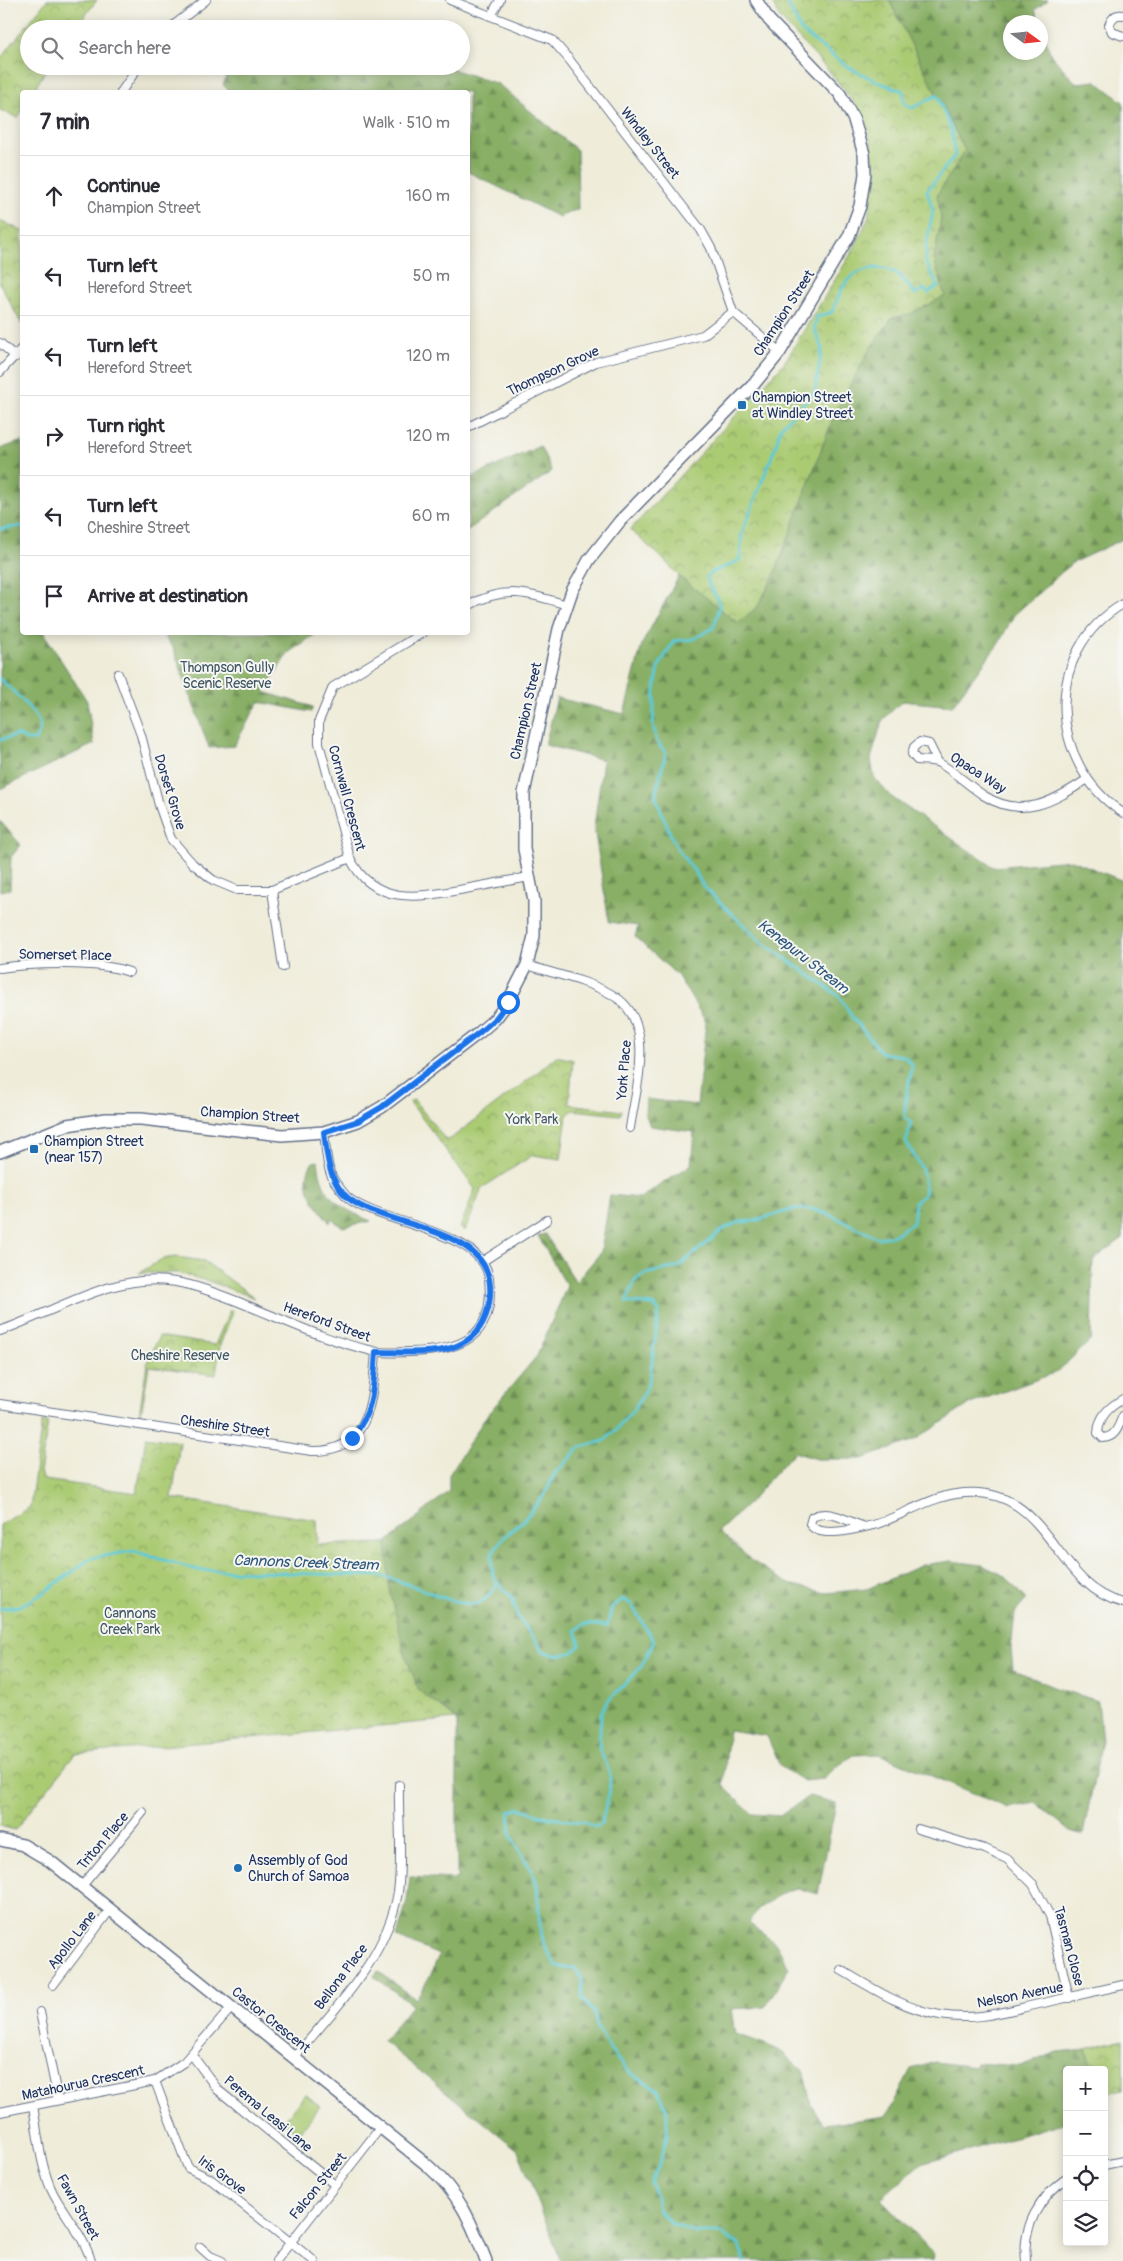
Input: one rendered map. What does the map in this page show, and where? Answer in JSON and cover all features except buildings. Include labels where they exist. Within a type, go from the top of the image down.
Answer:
[{"type":"main road","name":"Champion Street","points":[[0,1152],[67,1125],[106,1118],[141,1119],[282,1135],[324,1132],[358,1121],[382,1107],[480,1032],[503,1009],[519,983],[527,965],[534,936],[535,920],[524,849],[524,793],[559,629],[567,605],[589,560],[608,535],[754,384],[780,352],[841,251],[856,221],[863,190],[864,154],[854,120],[840,94],[769,20],[756,0]]},
{"type":"main road","name":"Castor Crescent","points":[[0,1840],[23,1845],[36,1852],[82,1886],[436,2174],[456,2194],[472,2223],[486,2261]]},
{"type":"street","points":[[180,20],[206,0]]},
{"type":"street","name":"Windley Street","points":[[450,0],[552,40],[701,230],[712,248],[733,312]]},
{"type":"street","points":[[491,16],[500,0]]},
{"type":"street","points":[[1123,15],[1117,15],[1109,25],[1112,32],[1123,36]]},
{"type":"street","points":[[122,90],[133,75]]},
{"type":"street","points":[[733,312],[780,352]]},
{"type":"street","name":"Thompson Grove","points":[[470,426],[596,362],[703,335],[733,312]]},
{"type":"street","points":[[0,343],[16,357]]},
{"type":"street","points":[[0,372],[20,351]]},
{"type":"street","points":[[470,605],[488,596],[517,592],[567,605]]},
{"type":"street","points":[[1123,604],[1105,618],[1089,635],[1080,649],[1068,677],[1064,700],[1067,736],[1072,752],[1086,780],[1101,797],[1123,813]]},
{"type":"street","name":"Cornwall Crescent","points":[[419,635],[333,687],[321,713],[318,732],[319,743],[350,858],[356,872],[372,885],[388,894],[406,896],[426,896],[529,877]]},
{"type":"street","name":"Dorset Grove","points":[[118,674],[141,735],[159,805],[171,839],[193,864],[213,880],[237,890],[272,890],[350,858]]},
{"type":"street","name":"Opaoa Way","points":[[938,762],[991,800],[1016,807],[1032,807],[1052,802],[1086,780]]},
{"type":"street","points":[[272,890],[283,967]]},
{"type":"street","name":"Somerset Place","points":[[0,968],[40,965],[117,968],[129,972]]},
{"type":"street","name":"York Place","points":[[527,965],[610,993],[625,1004],[630,1011],[638,1028],[640,1050],[630,1128]]},
{"type":"street","points":[[324,1132],[327,1160],[334,1181],[348,1198],[372,1211],[457,1241],[482,1261],[547,1220]]},
{"type":"street","name":"Hereford Street","points":[[0,1331],[118,1284],[151,1280],[167,1281],[201,1288],[343,1343],[376,1352],[445,1350],[459,1345],[473,1336],[483,1323],[488,1310],[490,1295],[489,1276],[482,1261]]},
{"type":"street","name":"Cheshire Street","points":[[0,1404],[312,1452],[326,1452],[340,1447],[352,1438],[364,1423],[372,1403],[376,1352]]},
{"type":"street","points":[[1123,1399],[1104,1414],[1098,1426],[1098,1433],[1103,1438],[1110,1438],[1116,1433],[1123,1416]]},
{"type":"street","points":[[865,1527],[850,1523],[833,1514],[819,1514],[812,1517],[810,1524],[813,1530],[820,1533],[865,1527],[954,1494],[982,1493],[997,1496],[1024,1510],[1036,1521],[1090,1588],[1103,1596],[1123,1604]]},
{"type":"street","name":"Bellona Place","points":[[294,2058],[368,1966],[390,1923],[395,1906],[400,1873],[399,1785]]},
{"type":"street","name":"Triton Place","points":[[82,1886],[143,1812]]},
{"type":"street","name":"Tasman Close","points":[[918,1829],[977,1847],[1007,1859],[1033,1884],[1050,1916],[1069,1998]]},
{"type":"street","name":"Apollo Lane","points":[[52,1985],[110,1910]]},
{"type":"street","name":"Nelson Avenue","points":[[841,1970],[887,1996],[915,2009],[963,2018],[989,2016],[1123,1985]]},
{"type":"street","name":"Matahourua Crescent","points":[[0,2112],[155,2081],[177,2068],[192,2055],[232,2008]]},
{"type":"street","points":[[40,2012],[58,2100]]},
{"type":"street","name":"Perema Leasi Lane","points":[[192,2055],[218,2090],[335,2185]]},
{"type":"street","name":"Iris Grove","points":[[155,2081],[188,2168],[209,2178],[314,2261]]},
{"type":"street","name":"Fawn Street","points":[[33,2106],[45,2172],[52,2191],[83,2242],[91,2261]]},
{"type":"street","name":"Falcon Street","points":[[276,2261],[380,2128]]},
{"type":"street","points":[[1108,2165],[1123,2161]]},
{"type":"street","points":[[1026,2261],[1026,2238],[1034,2214],[1047,2195],[1063,2181]]},
{"type":"street","points":[[200,2247],[210,2256],[222,2261]]},
{"type":"green space","points":[[47,0],[97,0],[82,20],[31,20]]},
{"type":"green space","points":[[771,0],[889,0],[965,151],[937,195],[941,218],[934,259],[945,296],[910,314],[892,318],[873,344],[836,410],[775,573],[758,606],[738,623],[679,576],[660,556],[630,530],[784,363],[852,252],[868,219],[873,180],[871,140],[855,104],[829,71],[779,17]]},
{"type":"green space","points":[[889,0],[1048,0],[1035,10],[1037,15],[1003,15],[1003,60],[1048,60],[1048,46],[1051,55],[1076,83],[1096,81],[1123,102],[1123,539],[1072,563],[1014,615],[999,643],[952,706],[902,701],[882,721],[871,759],[874,777],[890,796],[993,867],[1072,860],[1123,881],[1123,1238],[1093,1260],[1091,1340],[1057,1372],[970,1404],[915,1440],[862,1459],[816,1459],[794,1452],[746,1506],[719,1531],[752,1561],[789,1584],[826,1593],[867,1589],[922,1565],[951,1561],[982,1565],[1005,1576],[1026,1600],[1015,1613],[1011,1649],[1013,1669],[1053,1687],[1098,1701],[1102,1740],[1083,1835],[1070,1831],[1036,1803],[1008,1808],[879,1754],[854,1755],[836,1767],[824,1779],[803,1781],[780,1766],[767,1736],[729,1730],[723,1786],[753,1814],[780,1816],[809,1796],[836,1803],[818,1894],[797,1888],[786,1891],[758,1909],[749,1923],[776,1944],[789,1968],[765,2007],[731,2009],[735,2034],[778,2050],[803,2069],[811,2104],[824,2125],[887,2116],[911,2069],[935,2062],[975,2067],[976,2063],[1020,2066],[1058,2052],[1086,2049],[1091,2066],[1063,2066],[1063,2123],[921,2164],[881,2199],[934,2254],[933,2261],[561,2261],[518,2150],[383,2041],[412,2005],[374,1976],[378,1971],[416,1999],[430,1976],[439,1955],[397,1937],[407,1901],[410,1877],[457,1879],[457,1719],[419,1691],[404,1651],[0,1529],[318,1545],[386,1543],[449,1491],[449,1475],[487,1415],[537,1356],[567,1286],[538,1236],[545,1234],[576,1282],[601,1252],[610,1195],[640,1198],[691,1165],[694,1132],[650,1126],[645,1113],[646,1099],[697,1105],[706,1022],[678,976],[635,937],[638,926],[609,922],[594,827],[603,760],[545,745],[557,698],[624,714],[642,644],[679,576],[738,623],[758,606],[775,573],[836,410],[873,344],[892,318],[910,314],[945,296],[934,259],[941,218],[937,195],[965,151]]},
{"type":"green space","points":[[20,34],[20,75],[43,75],[34,90],[20,90],[20,114],[18,118],[0,110],[0,59]]},
{"type":"green space","points":[[227,75],[341,75],[347,79],[351,75],[470,75],[498,84],[577,150],[578,209],[559,217],[470,173],[470,90],[229,90],[223,85]]},
{"type":"green space","points":[[0,220],[20,230],[20,321],[0,284]]},
{"type":"green space","points":[[20,442],[20,635],[45,635],[87,701],[94,744],[0,789],[0,449]]},
{"type":"green space","points":[[540,446],[552,471],[470,529],[470,478]]},
{"type":"green space","name":"Thompson Gully Scenic Reserve","points":[[163,635],[314,635],[288,653],[264,692],[313,707],[311,712],[259,702],[234,746],[209,748],[173,648]]},
{"type":"green space","points":[[0,821],[21,845],[11,857],[10,889],[0,891]]},
{"type":"green space","name":"York Park","points":[[556,1056],[573,1060],[569,1104],[622,1111],[620,1115],[573,1110],[567,1115],[561,1159],[533,1155],[482,1188],[465,1231],[460,1228],[475,1189],[410,1102],[414,1100],[445,1139],[449,1140],[537,1073]]},
{"type":"green space","points":[[318,1161],[323,1184],[334,1200],[341,1206],[371,1221],[343,1227],[331,1219],[330,1223],[314,1202],[308,1186],[309,1170],[313,1162]]},
{"type":"green space","points":[[176,1257],[204,1261],[255,1298],[208,1281],[178,1273],[139,1273],[162,1259]]},
{"type":"green space","name":"Cheshire Reserve","points":[[230,1310],[233,1311],[220,1345],[216,1375],[149,1366],[141,1415],[139,1415],[147,1364],[159,1336],[215,1345]]},
{"type":"green space","name":"Cannons Creek Park","points":[[42,1422],[48,1422],[40,1473],[44,1480],[137,1493],[146,1437],[180,1442],[172,1498],[317,1520],[318,1545],[386,1543],[389,1585],[404,1651],[419,1691],[457,1719],[75,1754],[15,1830],[0,1826],[0,1525],[30,1507]]},
{"type":"green space","points":[[1123,2039],[1123,2090],[1108,2093],[1108,2066],[1091,2066],[1086,2049]]},
{"type":"green space","points":[[305,2094],[320,2106],[298,2134],[283,2122]]},
{"type":"waterway","name":"Kenepuru Stream","points":[[744,2261],[739,2245],[721,2233],[697,2233],[672,2224],[658,2209],[651,2182],[660,2163],[667,2137],[667,2111],[663,2100],[657,2089],[628,2071],[613,2054],[598,2029],[594,2013],[582,1999],[582,1980],[575,1968],[557,1967],[544,1945],[534,1875],[511,1836],[509,1812],[519,1808],[550,1818],[584,1822],[595,1827],[601,1824],[609,1794],[610,1780],[610,1773],[599,1748],[601,1713],[606,1703],[641,1667],[654,1641],[631,1604],[623,1599],[612,1607],[607,1626],[584,1624],[576,1630],[580,1645],[573,1652],[558,1656],[543,1651],[518,1617],[512,1598],[494,1579],[492,1554],[503,1538],[524,1520],[545,1494],[555,1473],[581,1447],[604,1441],[634,1409],[645,1392],[650,1376],[659,1311],[653,1305],[626,1302],[635,1281],[644,1274],[678,1267],[722,1230],[739,1222],[755,1221],[794,1209],[812,1209],[833,1216],[878,1238],[892,1236],[913,1223],[915,1202],[924,1195],[923,1173],[906,1142],[911,1123],[905,1117],[905,1104],[912,1064],[904,1056],[882,1053],[852,1017],[839,996],[759,940],[703,886],[696,873],[680,853],[671,836],[655,795],[666,753],[657,742],[653,725],[655,689],[659,666],[674,641],[694,639],[713,628],[719,604],[707,577],[740,559],[742,533],[775,448],[781,427],[815,391],[822,348],[814,328],[817,317],[832,312],[847,281],[852,276],[873,268],[894,272],[916,294],[924,289],[928,293],[938,286],[926,263],[926,247],[933,211],[927,191],[955,155],[951,130],[937,95],[912,108],[904,103],[903,91],[878,82],[848,67],[801,31],[786,0]]},
{"type":"waterway","points":[[0,529],[20,526]]},
{"type":"waterway","points":[[0,679],[29,708],[40,725],[35,740],[27,740],[18,735],[0,740]]},
{"type":"waterway","name":"Cannons Creek Stream","points":[[0,1609],[20,1606],[42,1594],[91,1558],[133,1551],[198,1570],[381,1576],[466,1604],[475,1604],[485,1599],[497,1584]]},
{"type":"place","name":"Champion Street at Windley Street","points":[[742,405]]},
{"type":"place","name":"Champion Street (near 157)","points":[[34,1149]]},
{"type":"place","name":"Assembly of God Church of Samoa","points":[[238,1868]]},
{"type":"route","points":[[352,1438],[364,1423],[372,1403],[376,1352],[445,1350],[459,1345],[473,1336],[483,1323],[488,1310],[490,1295],[489,1276],[482,1261],[457,1241],[372,1211],[348,1198],[334,1181],[327,1160],[324,1132],[358,1121],[382,1107],[480,1032],[496,1018],[508,1002]]}]
